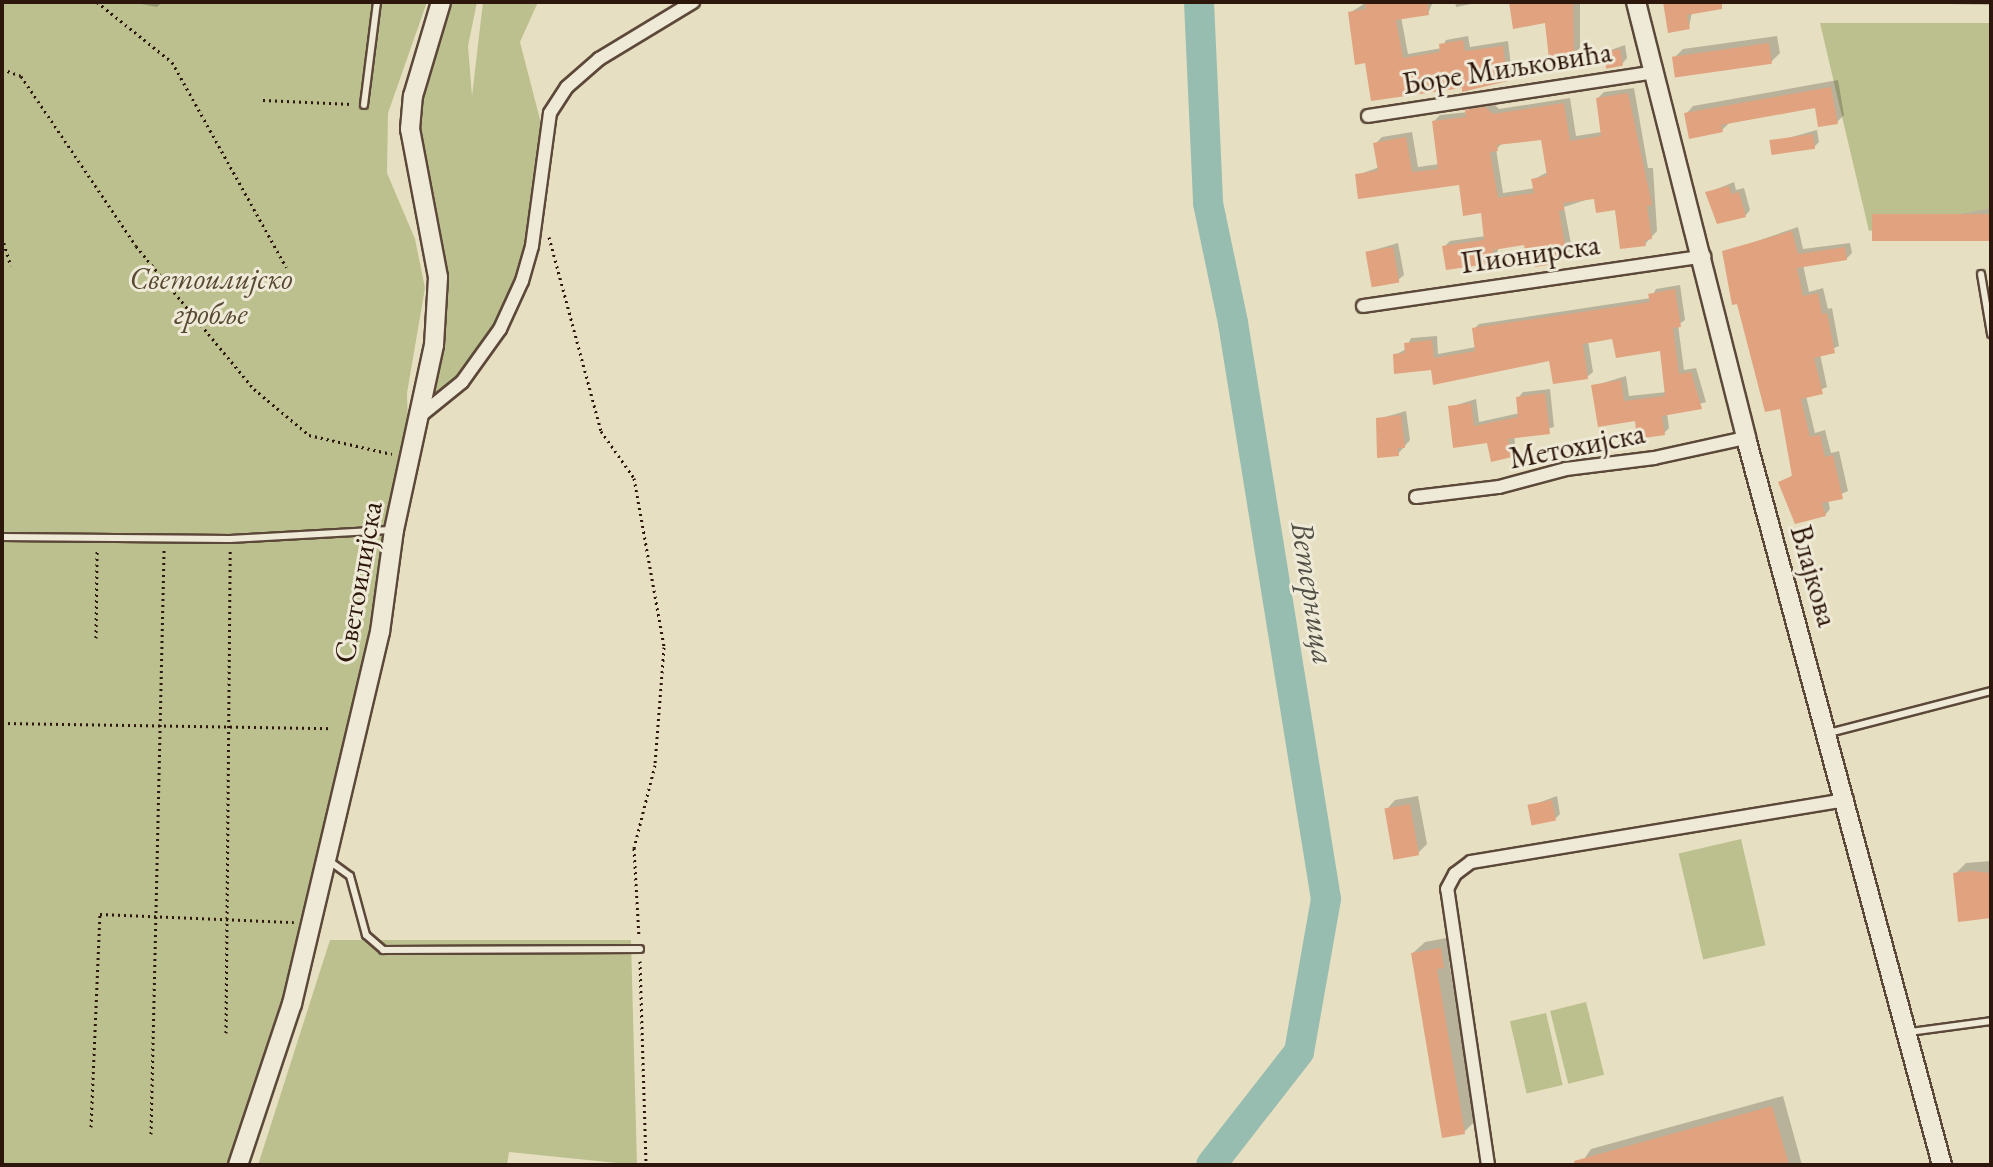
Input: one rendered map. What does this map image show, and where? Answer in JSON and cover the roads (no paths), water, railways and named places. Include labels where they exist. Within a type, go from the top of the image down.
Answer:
[{"type":"main road","name":"Светоилијска","points":[[238,1165],[292,1004],[380,632],[394,530],[434,345],[438,277],[410,129],[413,96],[441,2]]},
{"type":"main road","name":"Влајкова","points":[[1636,2],[1704,256],[1746,438],[1910,1032],[1942,1165]]},
{"type":"street","points":[[420,416],[462,382],[500,329],[522,281],[532,246],[550,113],[567,87],[599,59],[693,2]]},
{"type":"street","name":"Боре Миљковића","points":[[1368,116],[1654,72]]},
{"type":"street","name":"Пионирска","points":[[1363,306],[1704,256]]},
{"type":"street","name":"Метохијска","points":[[1416,497],[1499,487],[1566,469],[1654,458],[1746,438]]},
{"type":"street","points":[[1488,1165],[1447,889],[1455,874],[1471,862],[1847,800]]},
{"type":"lane","points":[[364,105],[377,2]]},
{"type":"lane","points":[[1981,274],[1991,334]]},
{"type":"lane","points":[[2,537],[230,539],[394,530]]},
{"type":"lane","points":[[1829,733],[1980,698],[1991,691]]},
{"type":"lane","points":[[325,859],[350,876],[366,935],[383,950],[640,949]]},
{"type":"lane","points":[[1910,1032],[1991,1021]]},
{"type":"waterway","name":"Ветерница","points":[[1199,2],[1208,203],[1233,323],[1326,899],[1299,1052],[1211,1165]]},
{"type":"park label","name":"Светоилијско гробље","points":[[211,296]]}]
